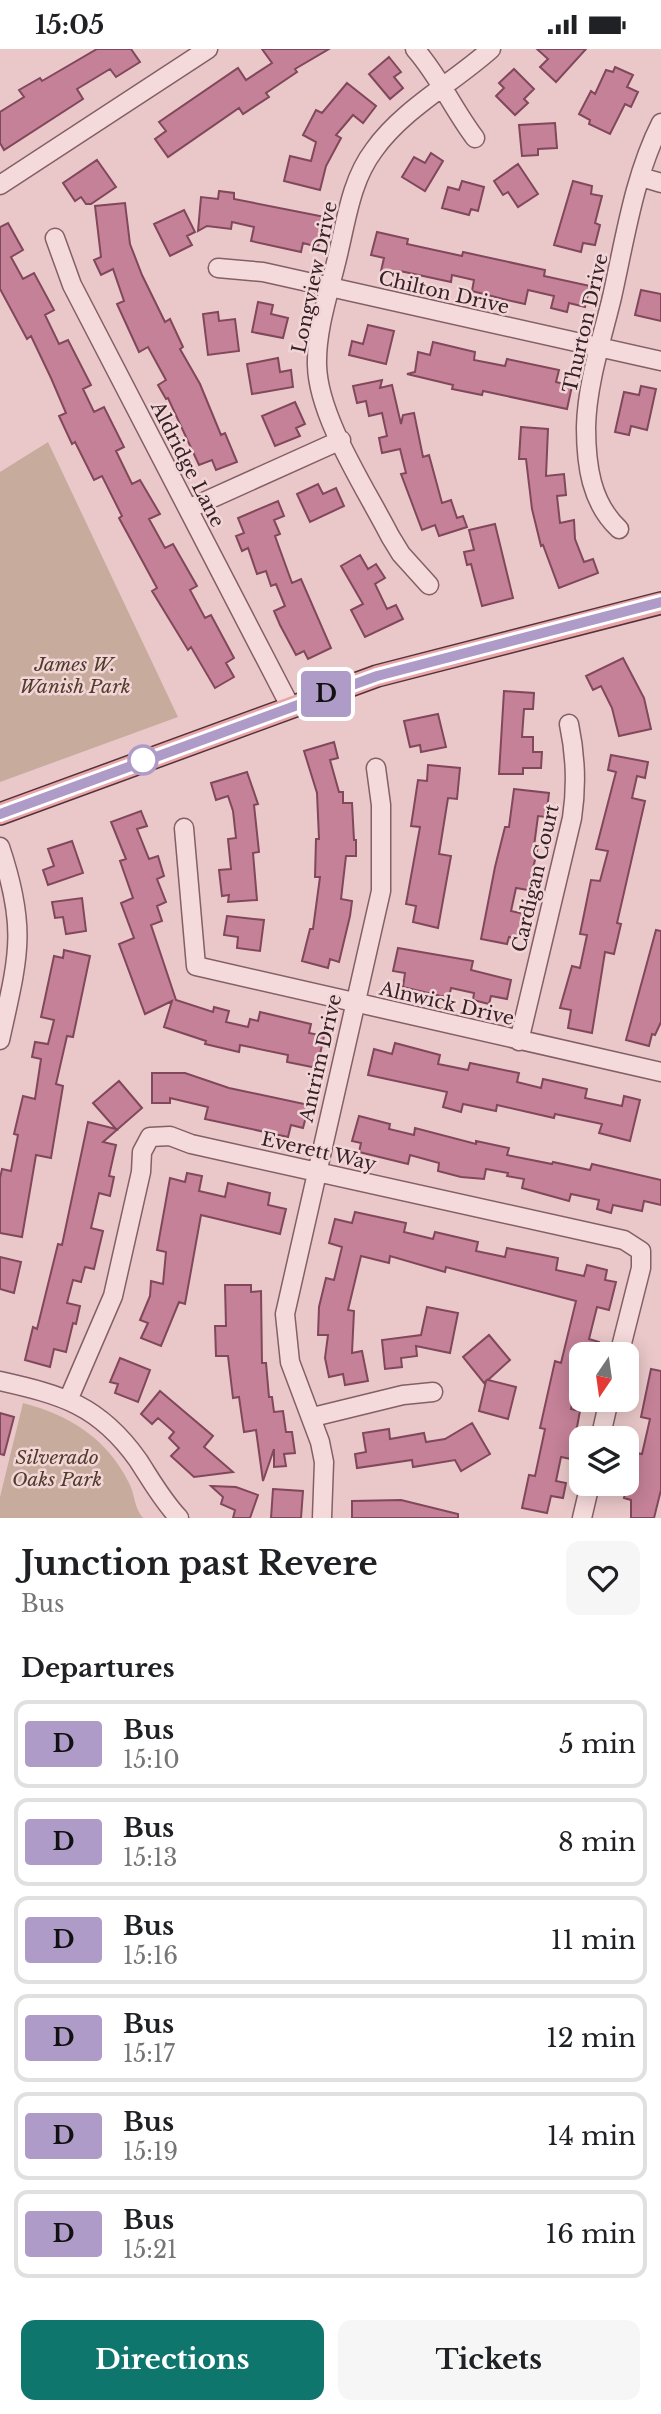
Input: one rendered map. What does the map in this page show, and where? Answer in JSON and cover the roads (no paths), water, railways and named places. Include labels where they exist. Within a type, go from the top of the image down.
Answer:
[{"type":"main road","points":[[0,814],[290,706],[389,673],[661,603]]},
{"type":"street","points":[[0,185],[189,54],[208,49]]},
{"type":"street","points":[[415,49],[437,75],[452,107],[475,138]]},
{"type":"street","name":"Longview Drive","points":[[429,585],[401,554],[341,440],[320,392],[317,365],[319,337],[352,196],[363,166],[390,131],[491,49]]},
{"type":"street","name":"Thurton Drive","points":[[620,529],[600,507],[590,471],[587,406],[641,177],[661,123]]},
{"type":"street","points":[[641,177],[661,183]]},
{"type":"street","name":"Aldridge Lane","points":[[55,239],[72,285],[290,706]]},
{"type":"street","name":"Chilton Drive","points":[[218,268],[263,272],[661,361]]},
{"type":"street","points":[[188,509],[341,440]]},
{"type":"street","name":"Cardigan Court","points":[[519,1041],[572,818],[577,785],[575,753],[569,724]]},
{"type":"street","name":"Antrim Drive","points":[[322,1518],[324,1462],[313,1417],[290,1362],[285,1314],[315,1171],[381,891],[381,805],[376,768]]},
{"type":"street","name":"Alnwick Drive","points":[[184,828],[196,967],[661,1072]]},
{"type":"street","points":[[0,847],[15,894],[20,941],[0,1040]]},
{"type":"street","name":"Everett Way","points":[[69,1398],[113,1296],[141,1173],[142,1152],[150,1137],[170,1136],[191,1144],[624,1240],[641,1251],[641,1268],[623,1342]]},
{"type":"street","points":[[0,1381],[69,1398],[89,1410],[124,1442],[161,1499],[178,1518]]},
{"type":"street","points":[[313,1417],[403,1395],[433,1392]]},
{"type":"street","points":[[582,1518],[587,1496]]},
{"type":"park label","name":"James W. Wanish Park","points":[[75,675]]},
{"type":"park label","name":"Silverado Oaks Park","points":[[57,1468]]}]
